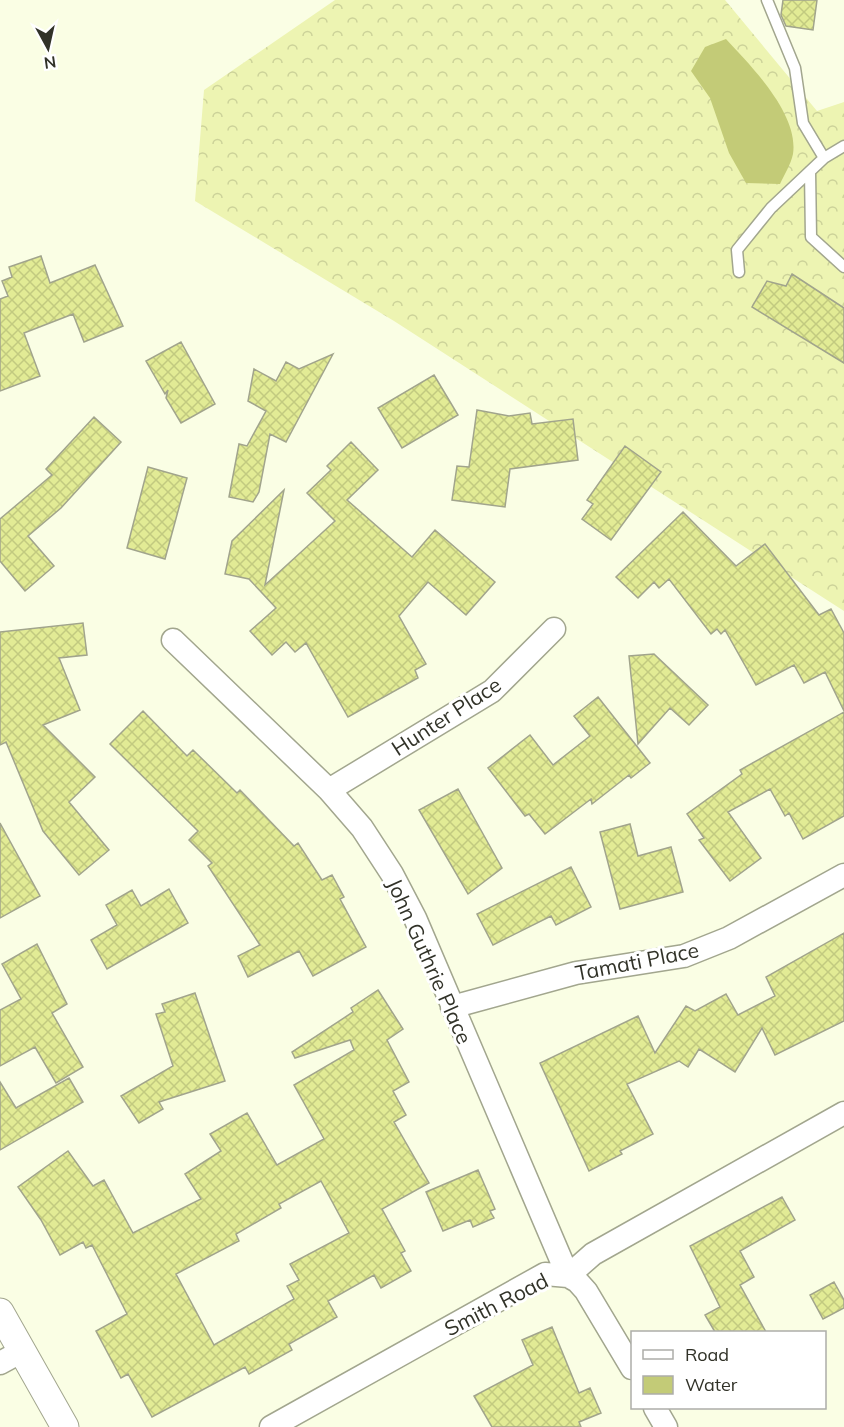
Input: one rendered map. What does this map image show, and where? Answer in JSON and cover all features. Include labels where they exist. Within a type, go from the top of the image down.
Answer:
[{"type":"street","name":"Hunter Place","points":[[329,790],[492,691],[554,629]]},
{"type":"street","name":"John Guthrie Place","points":[[174,640],[329,790],[362,828],[392,874],[415,918],[568,1276]]},
{"type":"street","name":"Tamati Place","points":[[452,1006],[576,973],[684,956],[729,938],[844,876]]},
{"type":"street","name":"Smith Road","points":[[271,1427],[545,1274],[568,1276],[593,1254],[844,1113]]},
{"type":"street","points":[[568,1276],[577,1281],[596,1304],[631,1365]]},
{"type":"street","points":[[0,1312],[11,1357],[65,1427]]},
{"type":"street","points":[[656,1409],[666,1427]]},
{"type":"lane","points":[[767,0],[795,68],[803,123],[824,158]]},
{"type":"lane","points":[[739,272],[737,250],[771,208],[824,158],[844,146]]},
{"type":"lane","points":[[810,171],[812,237],[844,267]]},
{"type":"green space","points":[[335,0],[725,0],[817,111],[844,102],[844,611],[394,321],[195,201],[204,90]]},
{"type":"water","points":[[726,39],[760,77],[789,123],[793,139],[793,154],[780,184],[746,183],[729,153],[710,98],[691,71],[705,47]]},
{"type":"building","points":[[783,0],[817,0],[813,30],[786,26],[781,15]]},
{"type":"building","points":[[41,256],[50,283],[95,265],[123,326],[84,342],[73,314],[24,333],[40,376],[0,391],[0,299],[8,296],[2,281],[12,277],[9,267]]},
{"type":"building","points":[[792,274],[844,308],[844,363],[752,307],[767,281],[786,286]]},
{"type":"building","points":[[181,342],[215,404],[181,423],[166,398],[168,390],[165,394],[146,361]]},
{"type":"building","points":[[333,354],[286,442],[270,434],[259,492],[253,502],[229,497],[239,444],[247,446],[266,411],[248,401],[254,369],[276,381],[286,362],[299,369]]},
{"type":"building","points":[[434,375],[458,415],[402,448],[378,408]]},
{"type":"building","points":[[477,410],[509,416],[530,413],[532,424],[573,419],[578,460],[510,469],[505,507],[452,500],[457,466],[469,467]]},
{"type":"building","points":[[94,417],[121,442],[61,508],[28,536],[54,566],[25,591],[0,561],[0,519],[52,475],[46,469]]},
{"type":"building","points":[[351,442],[378,470],[347,500],[412,557],[435,530],[495,582],[466,615],[428,582],[399,616],[426,664],[415,670],[418,678],[348,717],[306,643],[295,652],[286,642],[272,655],[250,631],[276,608],[249,579],[225,574],[232,541],[284,490],[265,585],[335,521],[307,493],[331,470],[327,466]]},
{"type":"building","points":[[625,446],[661,472],[611,540],[582,519],[593,504],[587,500]]},
{"type":"building","points":[[148,467],[187,478],[165,559],[127,548]]},
{"type":"building","points":[[683,512],[736,566],[765,544],[819,615],[831,609],[844,633],[844,711],[825,672],[804,683],[794,665],[756,685],[725,630],[721,634],[717,629],[711,634],[669,579],[659,588],[654,582],[638,598],[616,577]]},
{"type":"building","points":[[83,623],[87,655],[59,658],[80,710],[43,725],[95,777],[69,802],[109,850],[79,875],[43,831],[6,742],[0,745],[0,632]]},
{"type":"building","points":[[654,654],[708,705],[689,725],[670,708],[638,744],[629,656]]},
{"type":"building","points":[[598,697],[650,763],[631,778],[629,775],[592,804],[591,799],[545,834],[529,814],[525,816],[488,768],[530,735],[553,765],[590,736],[574,716]]},
{"type":"building","points":[[143,711],[187,756],[193,750],[237,793],[240,790],[294,846],[298,843],[322,880],[332,875],[344,897],[340,899],[366,947],[313,976],[299,951],[248,977],[238,956],[260,945],[208,866],[212,863],[189,840],[198,831],[110,744]]},
{"type":"building","points":[[844,712],[844,816],[803,839],[789,813],[785,816],[770,789],[728,812],[761,858],[730,881],[699,840],[704,838],[687,814],[742,774],[740,770]]},
{"type":"building","points":[[458,789],[502,868],[468,894],[419,810]]},
{"type":"building","points":[[0,823],[40,896],[0,918]]},
{"type":"building","points":[[630,824],[638,856],[671,847],[683,892],[620,909],[600,832]]},
{"type":"building","points":[[571,867],[591,907],[556,925],[551,916],[493,945],[477,914]]},
{"type":"building","points":[[169,889],[188,923],[107,969],[91,940],[117,925],[106,905],[132,890],[141,906]]},
{"type":"building","points":[[844,933],[844,1021],[775,1055],[762,1028],[735,1072],[699,1049],[688,1067],[679,1061],[627,1084],[653,1134],[589,1171],[540,1063],[638,1016],[655,1053],[686,1006],[695,1011],[726,994],[738,1015],[775,996],[766,977]]},
{"type":"building","points":[[37,944],[67,1004],[52,1013],[83,1067],[56,1083],[35,1047],[0,1066],[0,1010],[21,999],[2,964]]},
{"type":"building","points":[[378,990],[403,1029],[387,1040],[409,1082],[393,1091],[406,1115],[394,1122],[429,1183],[382,1209],[405,1251],[401,1253],[411,1271],[381,1288],[374,1275],[328,1301],[337,1317],[289,1344],[292,1350],[249,1374],[245,1367],[152,1417],[128,1374],[121,1378],[96,1331],[127,1314],[92,1245],[86,1248],[83,1242],[60,1255],[41,1220],[18,1187],[68,1151],[93,1186],[104,1180],[133,1233],[201,1199],[185,1174],[221,1151],[210,1134],[247,1113],[277,1165],[324,1139],[294,1085],[354,1050],[350,1040],[295,1058],[292,1052],[353,1012],[351,1008]],"holes":[[[321,1181],[349,1233],[290,1264],[299,1280],[287,1286],[294,1299],[214,1345],[176,1274],[239,1241],[236,1234],[281,1208],[279,1204]]]},
{"type":"building","points":[[195,993],[225,1081],[159,1102],[163,1109],[139,1123],[121,1096],[173,1066],[156,1014],[165,1012],[162,1004]]},
{"type":"building","points":[[69,1078],[83,1102],[0,1150],[0,1082],[16,1108]]},
{"type":"building","points":[[478,1170],[495,1209],[490,1211],[494,1218],[473,1227],[470,1220],[443,1231],[426,1192]]},
{"type":"building","points":[[782,1197],[795,1220],[740,1251],[754,1277],[740,1285],[765,1331],[714,1331],[705,1315],[720,1307],[690,1246]]},
{"type":"building","points":[[834,1282],[844,1300],[844,1308],[823,1319],[810,1295]]},
{"type":"building","points":[[552,1327],[579,1393],[590,1388],[601,1413],[579,1422],[581,1427],[492,1427],[474,1396],[533,1365],[522,1340]]}]
